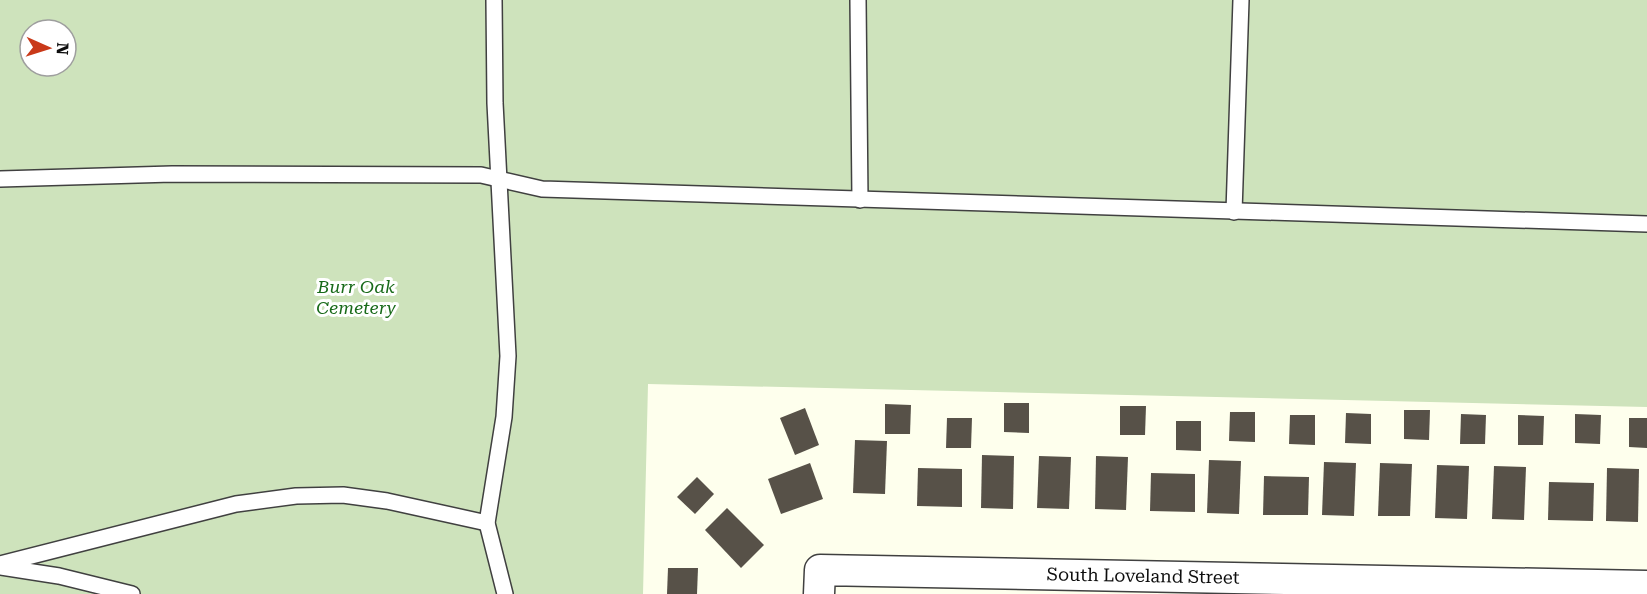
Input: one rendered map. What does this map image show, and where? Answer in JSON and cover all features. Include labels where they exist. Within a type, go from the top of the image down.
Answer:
[{"type":"street","name":"South Loveland Street","points":[[819,582],[1647,586]]},
{"type":"lane","points":[[494,0],[498,177],[508,356],[504,417],[487,524],[505,594]]},
{"type":"lane","points":[[858,0],[860,200]]},
{"type":"lane","points":[[1234,212],[1241,0]]},
{"type":"lane","points":[[0,178],[172,174],[481,174],[542,189],[1647,224]]},
{"type":"lane","points":[[0,566],[236,504],[296,496],[343,495],[365,498],[487,524]]},
{"type":"lane","points":[[0,566],[59,576],[132,594]]},
{"type":"green space","name":"Burr Oak Cemetery","points":[[0,0],[1647,0],[1647,407],[648,384],[643,594],[0,594]]},
{"type":"building","points":[[1004,403],[1029,403],[1029,433],[1004,432]]},
{"type":"building","points":[[885,404],[911,405],[910,434],[885,434]]},
{"type":"building","points":[[1120,406],[1146,406],[1145,435],[1120,435]]},
{"type":"building","points":[[805,408],[819,445],[795,455],[780,418]]},
{"type":"building","points":[[1404,410],[1430,410],[1429,440],[1404,439]]},
{"type":"building","points":[[1230,412],[1255,412],[1255,442],[1229,441]]},
{"type":"building","points":[[1346,413],[1371,414],[1371,444],[1345,443]]},
{"type":"building","points":[[1461,414],[1486,415],[1485,444],[1460,444]]},
{"type":"building","points":[[1575,414],[1601,415],[1600,444],[1575,443]]},
{"type":"building","points":[[1290,415],[1315,415],[1315,445],[1289,444]]},
{"type":"building","points":[[1518,415],[1544,416],[1543,445],[1518,445]]},
{"type":"building","points":[[947,418],[972,418],[971,448],[946,448]]},
{"type":"building","points":[[1629,418],[1647,418],[1647,448],[1629,447]]},
{"type":"building","points":[[1176,421],[1201,421],[1201,451],[1176,450]]},
{"type":"building","points":[[855,440],[887,441],[885,494],[853,493]]},
{"type":"building","points":[[982,455],[1014,456],[1013,509],[981,508]]},
{"type":"building","points":[[1039,456],[1071,457],[1069,509],[1037,508]]},
{"type":"building","points":[[1096,456],[1128,457],[1126,510],[1095,509]]},
{"type":"building","points":[[1209,460],[1241,461],[1239,514],[1207,513]]},
{"type":"building","points":[[1324,462],[1356,463],[1354,516],[1322,515]]},
{"type":"building","points":[[810,463],[823,499],[781,514],[768,479]]},
{"type":"building","points":[[1380,463],[1412,464],[1410,516],[1378,516]]},
{"type":"building","points":[[1437,465],[1469,466],[1467,519],[1435,518]]},
{"type":"building","points":[[1494,466],[1526,467],[1524,520],[1492,519]]},
{"type":"building","points":[[918,468],[962,469],[962,507],[917,506]]},
{"type":"building","points":[[1607,468],[1639,469],[1638,522],[1606,521]]},
{"type":"building","points":[[1151,473],[1195,474],[1195,512],[1150,511]]},
{"type":"building","points":[[1264,476],[1309,477],[1308,515],[1263,515]]},
{"type":"building","points":[[697,477],[714,494],[695,514],[677,497]]},
{"type":"building","points":[[1549,482],[1594,483],[1593,521],[1548,520]]},
{"type":"building","points":[[727,508],[764,545],[741,568],[705,530]]},
{"type":"building","points":[[668,568],[698,568],[697,594],[667,594]]}]
